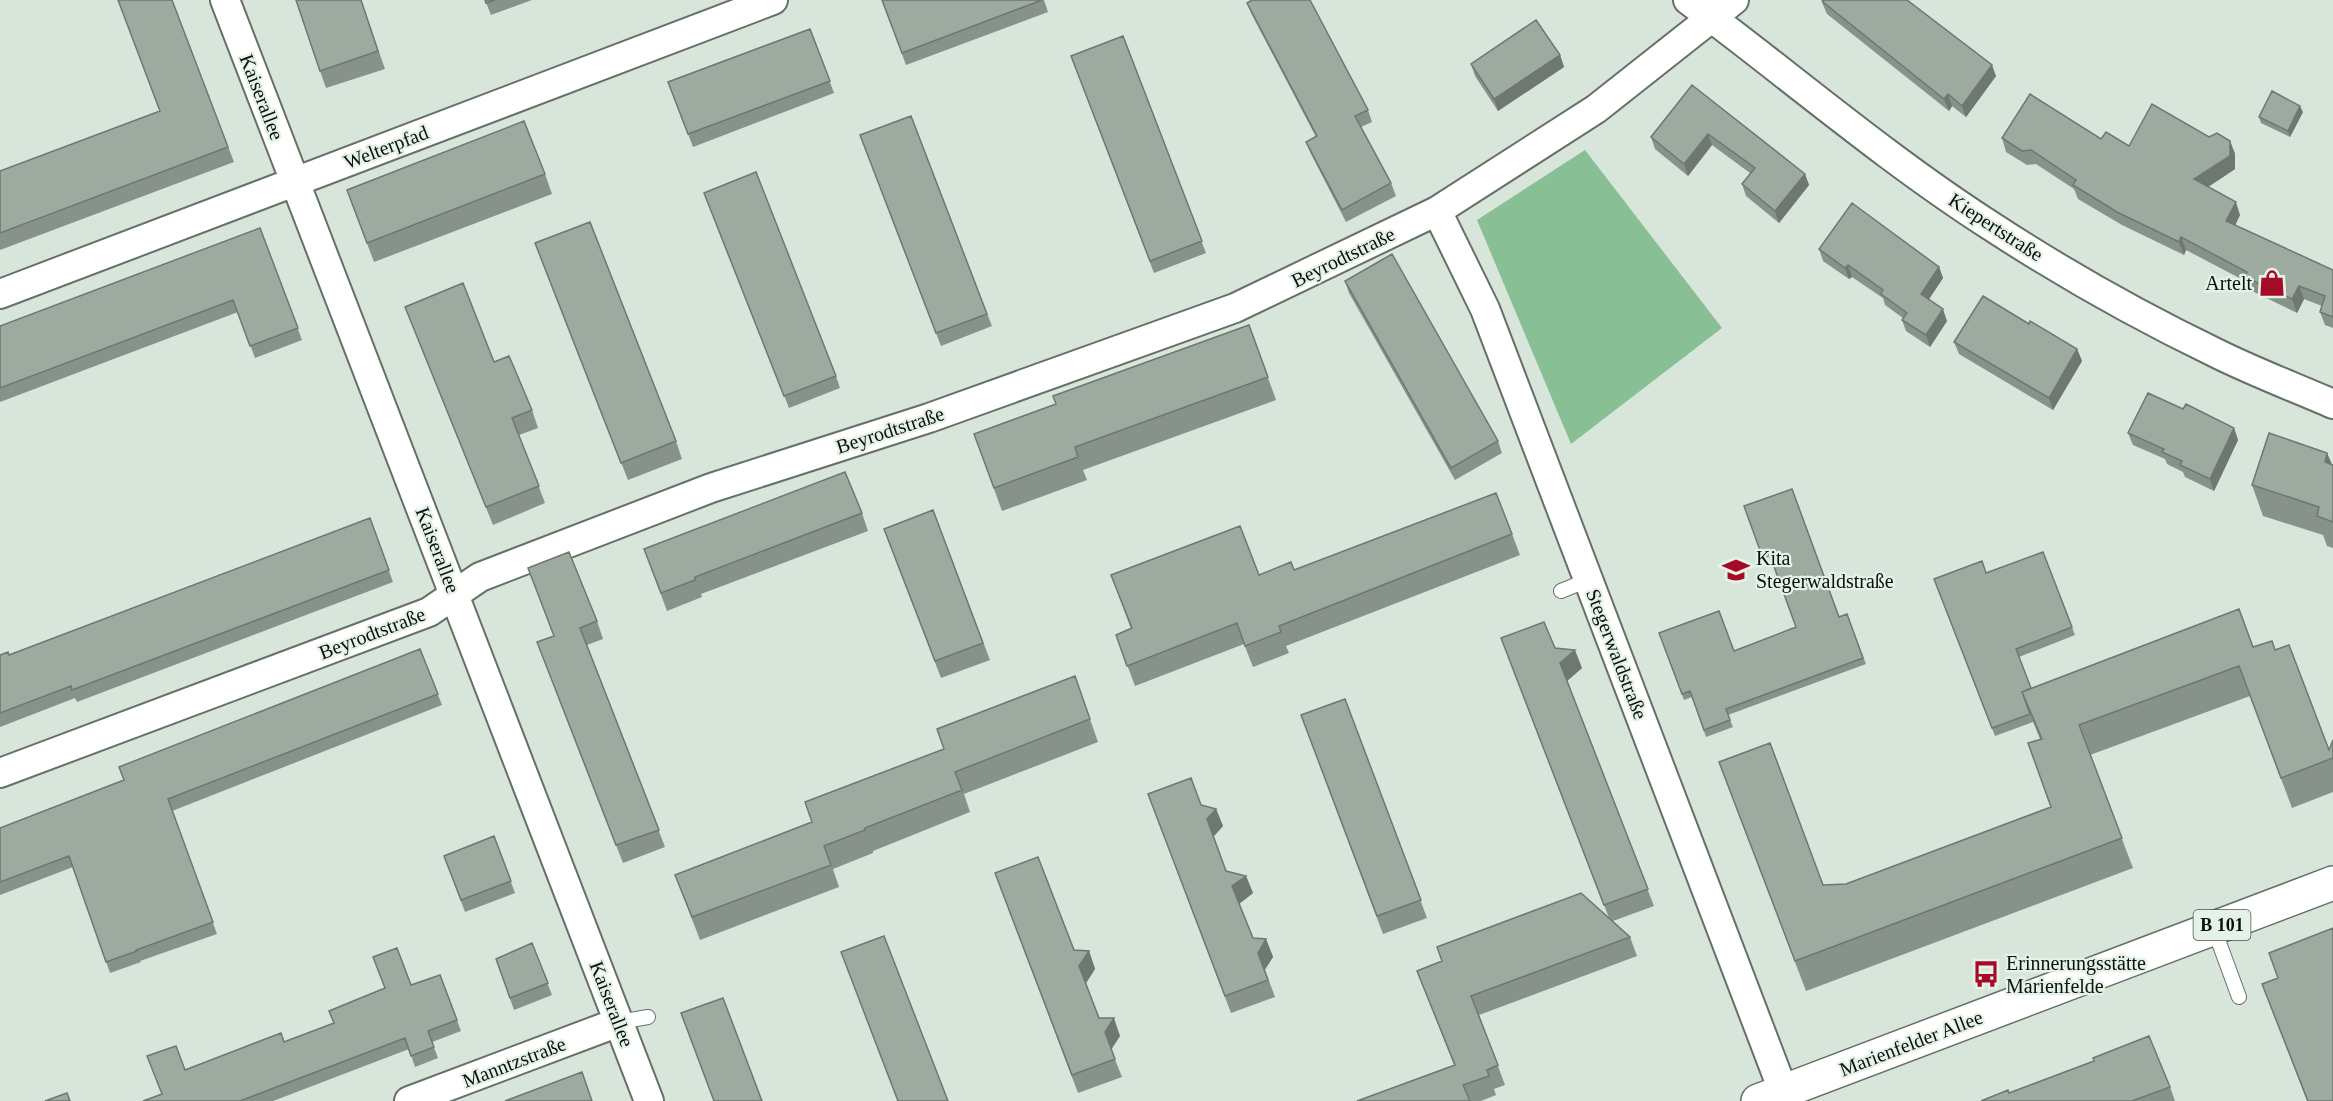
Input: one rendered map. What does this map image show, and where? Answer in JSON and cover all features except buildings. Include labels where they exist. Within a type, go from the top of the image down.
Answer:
[{"type":"main road","name":"Marienfelder Allee","points":[[1776,1098],[2333,883]]},
{"type":"street","name":"Kaiserallee","points":[[225,0],[649,1101]]},
{"type":"street","name":"Welterpfad","points":[[0,294],[773,0]]},
{"type":"street","name":"Kiepertstraße","points":[[1688,0],[1878,145],[1988,225],[2107,296],[2217,354],[2333,404]]},
{"type":"street","name":"Beyrodtstraße","points":[[0,773],[429,612],[480,577],[711,488],[929,418],[1235,309],[1437,211],[1596,110],[1734,0]]},
{"type":"street","name":"Stegerwaldstraße","points":[[1437,211],[1485,309],[1588,579],[1776,1098]]},
{"type":"street","name":"Manntzstraße","points":[[410,1101],[619,1022]]},
{"type":"lane","points":[[1561,591],[1588,579]]},
{"type":"lane","points":[[2214,928],[2239,997]]},
{"type":"lane","points":[[619,1022],[648,1017]]},
{"type":"green space","points":[[1585,150],[1722,328],[1571,444],[1477,220]]},
{"type":"place","name":"Artelt","points":[[2272,283]]},
{"type":"place","name":"Kita Stegerwaldstraße","points":[[1736,570]]},
{"type":"place","name":"Erinnerungsstätte Marienfelde","points":[[1986,974]]}]
